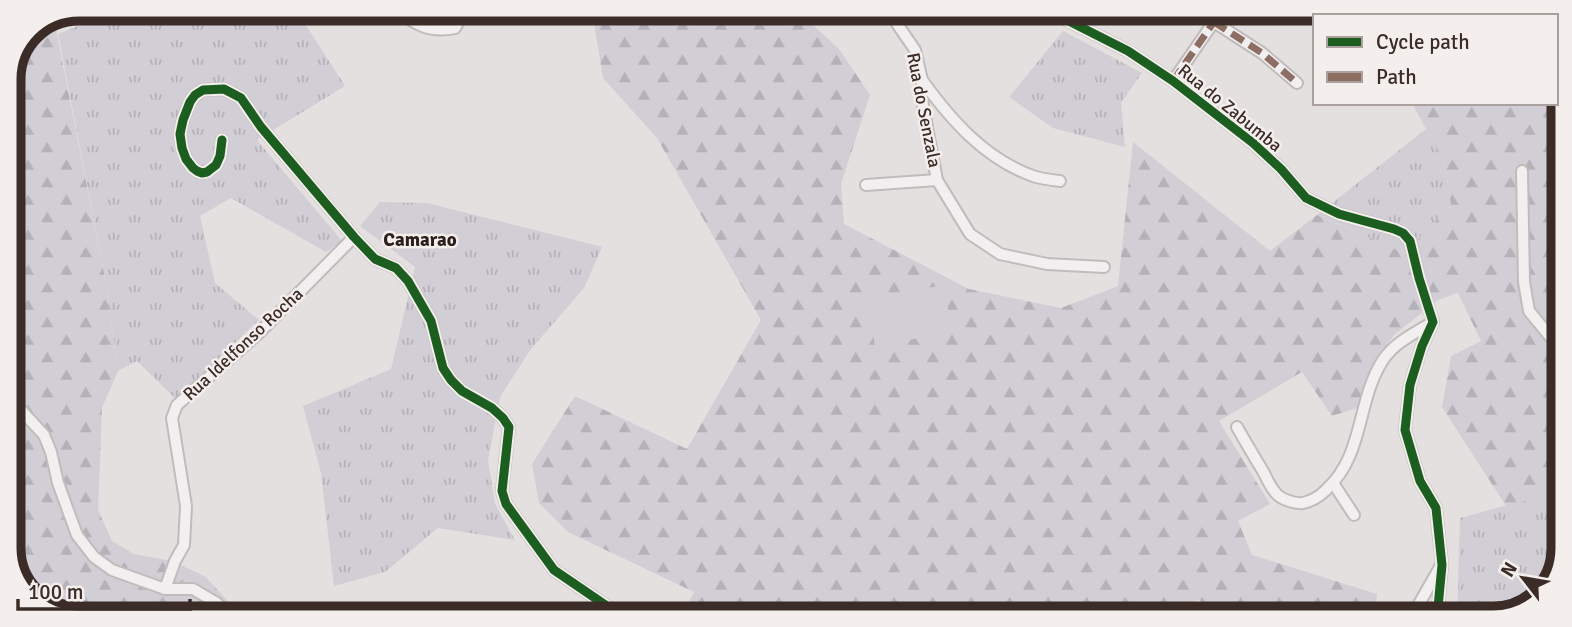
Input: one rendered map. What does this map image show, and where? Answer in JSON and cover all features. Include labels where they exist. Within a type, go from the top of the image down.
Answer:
[{"type":"street","points":[[411,21],[418,26],[440,30],[455,27],[459,21]]},
{"type":"street","name":"Rua do Senzala","points":[[895,21],[915,50],[937,180],[970,234],[1000,254],[1047,264],[1104,267]]},
{"type":"street","name":"Rua do Zabumba","points":[[1069,21],[1128,51],[1173,81],[1253,143],[1281,169],[1306,198],[1339,214],[1402,233],[1410,241],[1433,322]]},
{"type":"street","points":[[1173,81],[1214,21]]},
{"type":"street","points":[[1222,21],[1297,83]]},
{"type":"street","points":[[922,80],[941,107],[971,138],[995,157],[1034,177],[1060,181]]},
{"type":"street","points":[[222,140],[220,156],[207,172],[202,173],[193,168],[186,159],[180,134],[183,120],[190,102],[203,90],[224,89],[241,98],[261,127],[375,259],[396,268],[408,281],[431,321],[443,368],[451,380],[462,391],[492,408],[509,426],[502,491],[506,504],[554,570],[607,606]]},
{"type":"street","points":[[1522,172],[1524,282],[1530,311],[1551,338]]},
{"type":"street","points":[[866,185],[937,180]]},
{"type":"street","name":"Rua Idelfonso Rocha","points":[[165,589],[184,545],[186,506],[172,418],[177,405],[258,333],[355,237]]},
{"type":"street","points":[[1237,427],[1276,494],[1300,504],[1308,502],[1321,495],[1345,466],[1356,444],[1370,384],[1383,359],[1398,343],[1433,322]]},
{"type":"street","points":[[1433,322],[1422,346],[1410,385],[1405,430],[1420,481],[1436,508],[1442,565],[1438,606]]},
{"type":"street","points":[[21,410],[44,435],[77,535],[94,556],[112,570],[165,589],[193,589],[220,606]]},
{"type":"street","points":[[1333,483],[1354,515]]},
{"type":"street","points":[[1418,606],[1442,565]]},
{"type":"green space","points":[[90,21],[303,21],[345,86],[257,140],[342,241],[326,252],[231,198],[200,216],[215,283],[259,320],[176,399],[137,361],[118,371],[106,283],[58,34]]},
{"type":"green space","points":[[594,21],[809,21],[839,49],[870,95],[841,184],[844,224],[969,289],[1061,308],[1118,286],[1133,142],[1270,251],[1317,215],[1405,253],[1451,205],[1445,164],[1413,105],[1551,105],[1551,493],[1506,506],[1442,407],[1451,356],[1481,341],[1458,293],[1438,300],[1394,335],[1378,357],[1365,383],[1360,407],[1332,416],[1302,372],[1219,421],[1270,504],[1238,521],[1252,555],[1377,594],[1376,606],[1206,606],[1199,600],[1165,606],[687,606],[694,592],[568,532],[539,503],[532,464],[575,396],[687,449],[761,320],[657,138],[603,78]]},
{"type":"green space","points":[[55,26],[106,283],[118,371],[102,408],[98,510],[112,541],[134,554],[172,561],[206,577],[232,606],[68,605],[44,594],[33,583],[24,566],[21,551],[21,80],[25,57],[31,47],[38,38]]},
{"type":"green space","points":[[1063,31],[1142,73],[1121,103],[1125,147],[1053,128],[1009,97]]},
{"type":"green space","points":[[1426,129],[1445,164],[1451,205],[1405,253],[1317,215]]},
{"type":"green space","points":[[380,202],[427,203],[602,247],[584,288],[531,349],[500,397],[488,460],[495,504],[515,540],[438,528],[385,572],[334,586],[321,473],[303,406],[391,369],[415,267],[360,226]]},
{"type":"green space","points":[[944,285],[952,332],[875,346],[867,299]]},
{"type":"green space","points":[[1551,493],[1550,555],[1548,566],[1534,589],[1518,600],[1504,605],[1457,606],[1460,518]]},
{"type":"marked path","points":[[1173,81],[1214,21]]},
{"type":"marked path","points":[[1214,22],[1262,53],[1297,83]]},
{"type":"cycle path","points":[[1069,21],[1128,51],[1173,81],[1253,143],[1281,169],[1306,198],[1339,214],[1394,229],[1403,233],[1410,241],[1433,322],[1422,346],[1410,385],[1405,430],[1420,481],[1436,508],[1442,565],[1438,606]]},
{"type":"cycle path","points":[[222,140],[216,165],[207,172],[197,171],[186,159],[180,134],[183,120],[190,102],[203,90],[224,89],[241,98],[261,127],[354,237],[375,259],[396,268],[408,281],[431,321],[443,368],[451,380],[462,391],[492,408],[509,427],[502,491],[506,504],[554,570],[607,606]]},
{"type":"district","name":"Camarao","points":[[420,240]]}]
